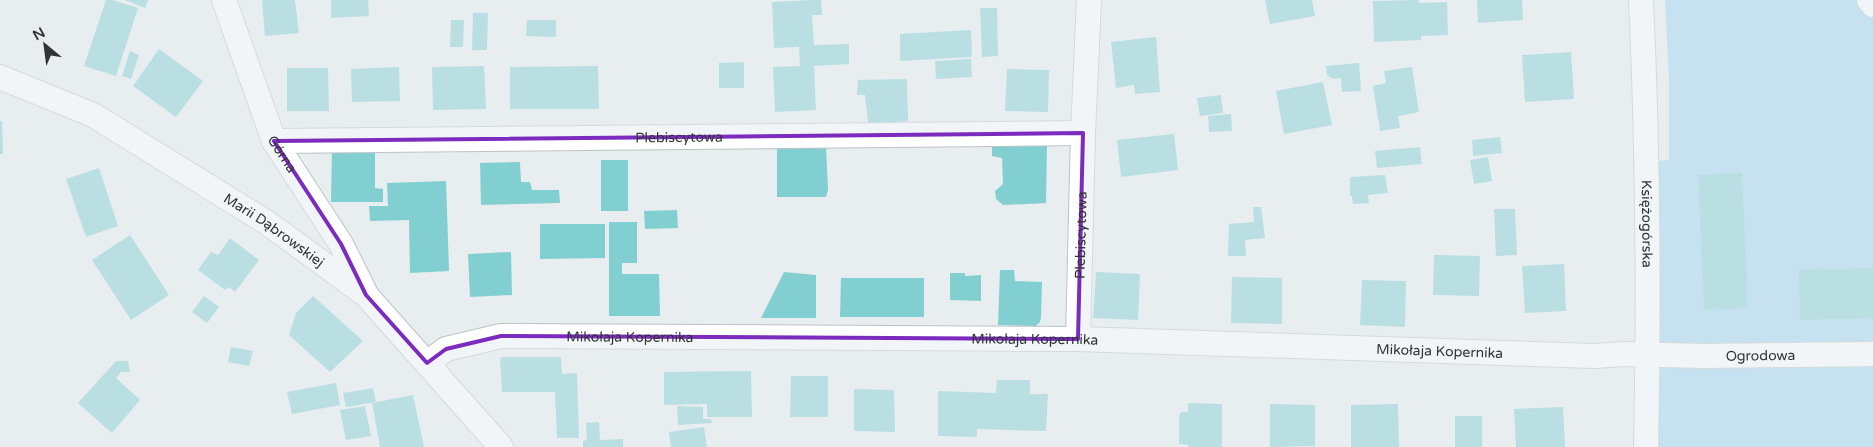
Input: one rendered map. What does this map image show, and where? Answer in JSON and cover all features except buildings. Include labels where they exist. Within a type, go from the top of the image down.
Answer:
[{"type":"street","name":"Górna","points":[[224,0],[274,141],[341,244],[366,295]]},
{"type":"street","name":"Plebiscytowa","points":[[1078,339],[1083,132],[1089,0]]},
{"type":"street","name":"Księżogórska","points":[[1641,0],[1646,114],[1648,356],[1646,447]]},
{"type":"street","points":[[1869,0],[1873,5]]},
{"type":"street","name":"Marii Dąbrowskiej","points":[[0,77],[93,115],[266,222],[366,295],[501,447]]},
{"type":"street","name":"Plebiscytowa","points":[[274,141],[1083,132]]},
{"type":"street","name":"Mikołaja Kopernika","points":[[426,363],[446,349],[501,336],[1078,339],[1595,356],[1623,354],[1648,356]]},
{"type":"street","name":"Ogrodowa","points":[[1648,356],[1873,354]]},
{"type":"highlighted area","points":[[1083,133],[1078,339],[501,336],[446,349],[427,363],[366,295],[341,244],[274,141]]},
{"type":"shaded area","points":[[1665,0],[1873,0],[1873,447],[1658,447],[1658,161],[1669,160],[1669,79]]}]
